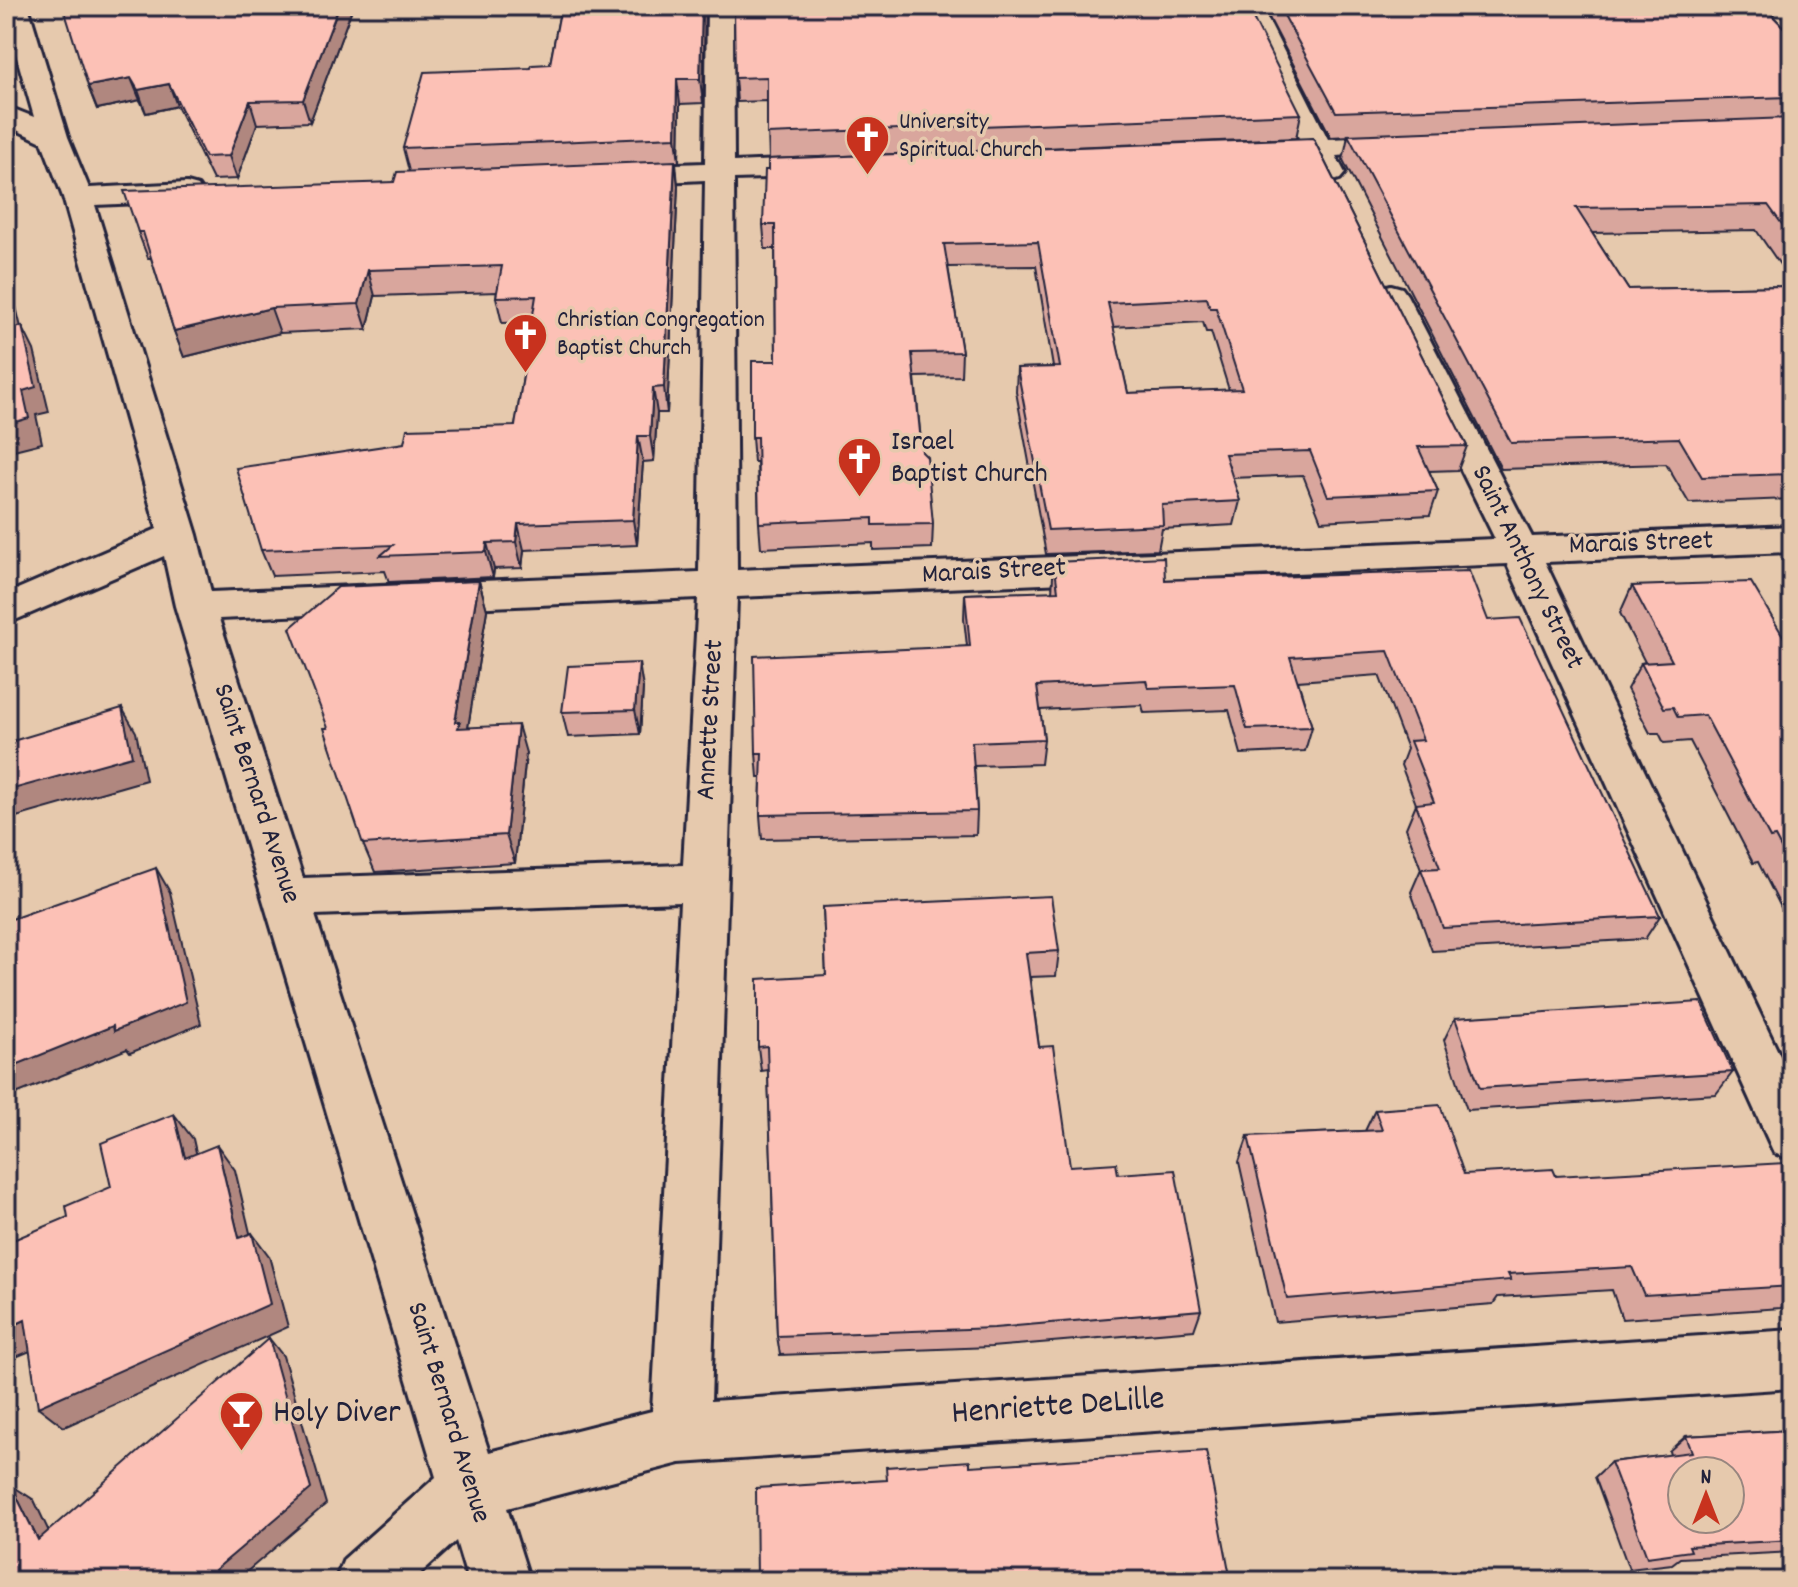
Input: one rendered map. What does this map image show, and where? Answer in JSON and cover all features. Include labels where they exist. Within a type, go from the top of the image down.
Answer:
[{"type":"street","name":"Saint Bernard Avenue","points":[[15,6],[54,137],[78,197],[178,535],[195,606],[499,1581]]},
{"type":"street","name":"Annette Street","points":[[680,1433],[718,585],[720,6]]},
{"type":"street","points":[[1248,6],[1345,204]]},
{"type":"street","points":[[1765,6],[1792,33]]},
{"type":"street","points":[[6,114],[54,137]]},
{"type":"street","points":[[1239,151],[1428,144]]},
{"type":"street","points":[[595,176],[846,167]]},
{"type":"street","points":[[78,197],[220,191]]},
{"type":"street","name":"Saint Anthony Street","points":[[1373,259],[1520,550],[1792,1136]]},
{"type":"street","points":[[6,610],[178,535]]},
{"type":"street","name":"Marais Street","points":[[195,606],[1792,539]]},
{"type":"street","points":[[287,897],[705,883]]},
{"type":"street","name":"Henriette DeLille","points":[[366,1581],[470,1487],[680,1433],[1792,1359]]},
{"type":"building","points":[[63,6],[339,6],[303,100],[250,101],[229,156],[205,157],[169,84],[138,90],[131,78],[88,86]]},
{"type":"building","points":[[561,6],[702,6],[700,79],[677,79],[676,137],[403,148],[424,72],[531,68],[532,65],[550,64]]},
{"type":"building","points":[[734,6],[1247,6],[1301,114],[767,134],[767,77],[735,78]]},
{"type":"building","points":[[1279,6],[1763,6],[1792,36],[1792,97],[1336,112]]},
{"type":"building","points":[[1792,118],[1792,238],[1768,205],[1576,208],[1628,289],[1792,286],[1792,474],[1702,477],[1679,438],[1511,443],[1348,135]]},
{"type":"building","points":[[1313,138],[1467,446],[1418,447],[1438,491],[1328,496],[1310,451],[1225,454],[1240,501],[1162,505],[1163,525],[1048,530],[1017,368],[1060,367],[1038,242],[944,244],[962,352],[912,353],[933,524],[873,525],[873,518],[759,523],[757,437],[752,437],[752,361],[776,361],[775,225],[763,225],[768,159]],"holes":[[[1207,298],[1210,308],[1216,308],[1242,389],[1128,393],[1108,303]]]},
{"type":"building","points":[[675,161],[664,387],[653,388],[650,436],[638,436],[633,520],[518,524],[516,542],[487,543],[486,552],[380,556],[393,545],[261,550],[236,468],[404,443],[407,429],[515,426],[536,296],[496,297],[502,266],[368,270],[359,304],[271,308],[174,331],[143,232],[138,232],[124,191],[394,182],[397,172]]},
{"type":"building","points":[[6,290],[15,328],[22,326],[36,387],[23,391],[29,418],[6,425]]},
{"type":"building","points":[[1164,557],[1165,580],[1469,571],[1488,620],[1520,618],[1660,916],[1443,928],[1421,869],[1440,868],[1416,804],[1434,802],[1410,741],[1423,740],[1388,651],[1290,657],[1312,727],[1247,729],[1235,685],[1148,688],[1146,680],[1037,686],[1044,739],[972,742],[977,811],[760,815],[762,753],[756,753],[754,656],[970,646],[965,594],[1058,591],[1054,562]]},
{"type":"building","points":[[479,581],[455,722],[460,722],[458,728],[518,725],[506,835],[363,844],[324,728],[328,728],[290,628],[338,587]]},
{"type":"building","points":[[1751,582],[1792,651],[1792,869],[1775,837],[1770,838],[1705,715],[1678,717],[1673,707],[1664,708],[1641,663],[1672,661],[1632,586]]},
{"type":"building","points":[[639,663],[635,710],[562,712],[568,666]]},
{"type":"building","points":[[122,708],[132,756],[6,791],[6,743]]},
{"type":"building","points":[[156,868],[186,1002],[114,1031],[113,1026],[6,1069],[6,921]]},
{"type":"building","points":[[1051,896],[1059,951],[1026,953],[1039,1047],[1053,1046],[1070,1166],[1116,1163],[1118,1174],[1175,1170],[1201,1310],[994,1328],[777,1336],[767,1046],[758,1047],[758,979],[826,975],[823,907]]},
{"type":"building","points":[[1701,1002],[1733,1072],[1480,1088],[1455,1018]]},
{"type":"building","points":[[1440,1105],[1464,1174],[1553,1169],[1556,1176],[1785,1163],[1792,1178],[1792,1286],[1644,1295],[1632,1267],[1508,1274],[1511,1280],[1287,1299],[1248,1136],[1382,1130],[1375,1110]]},
{"type":"building","points":[[174,1114],[185,1158],[217,1145],[239,1238],[252,1233],[270,1304],[38,1407],[25,1320],[6,1329],[6,1243],[68,1217],[66,1206],[111,1187],[101,1143]]},
{"type":"building","points":[[269,1338],[311,1489],[215,1570],[221,1581],[6,1581],[6,1488],[11,1485],[38,1540]]},
{"type":"building","points":[[1792,1430],[1792,1540],[1689,1546],[1691,1551],[1647,1557],[1611,1462],[1666,1455],[1666,1535],[1746,1535],[1746,1455],[1668,1455],[1692,1452],[1686,1436]]},
{"type":"building","points":[[1206,1451],[1231,1581],[757,1581],[756,1488],[887,1480],[886,1467],[970,1461],[970,1466]]},
{"type":"building","points":[[1703,1571],[1707,1581],[1564,1581]]},
{"type":"place","name":"University Spiritual Church","points":[[868,176]]},
{"type":"place","name":"Christian Congregation Baptist Church","points":[[526,374]]},
{"type":"place","name":"Israel Baptist Church","points":[[860,499]]},
{"type":"place","name":"Holy Diver","points":[[242,1453]]}]
